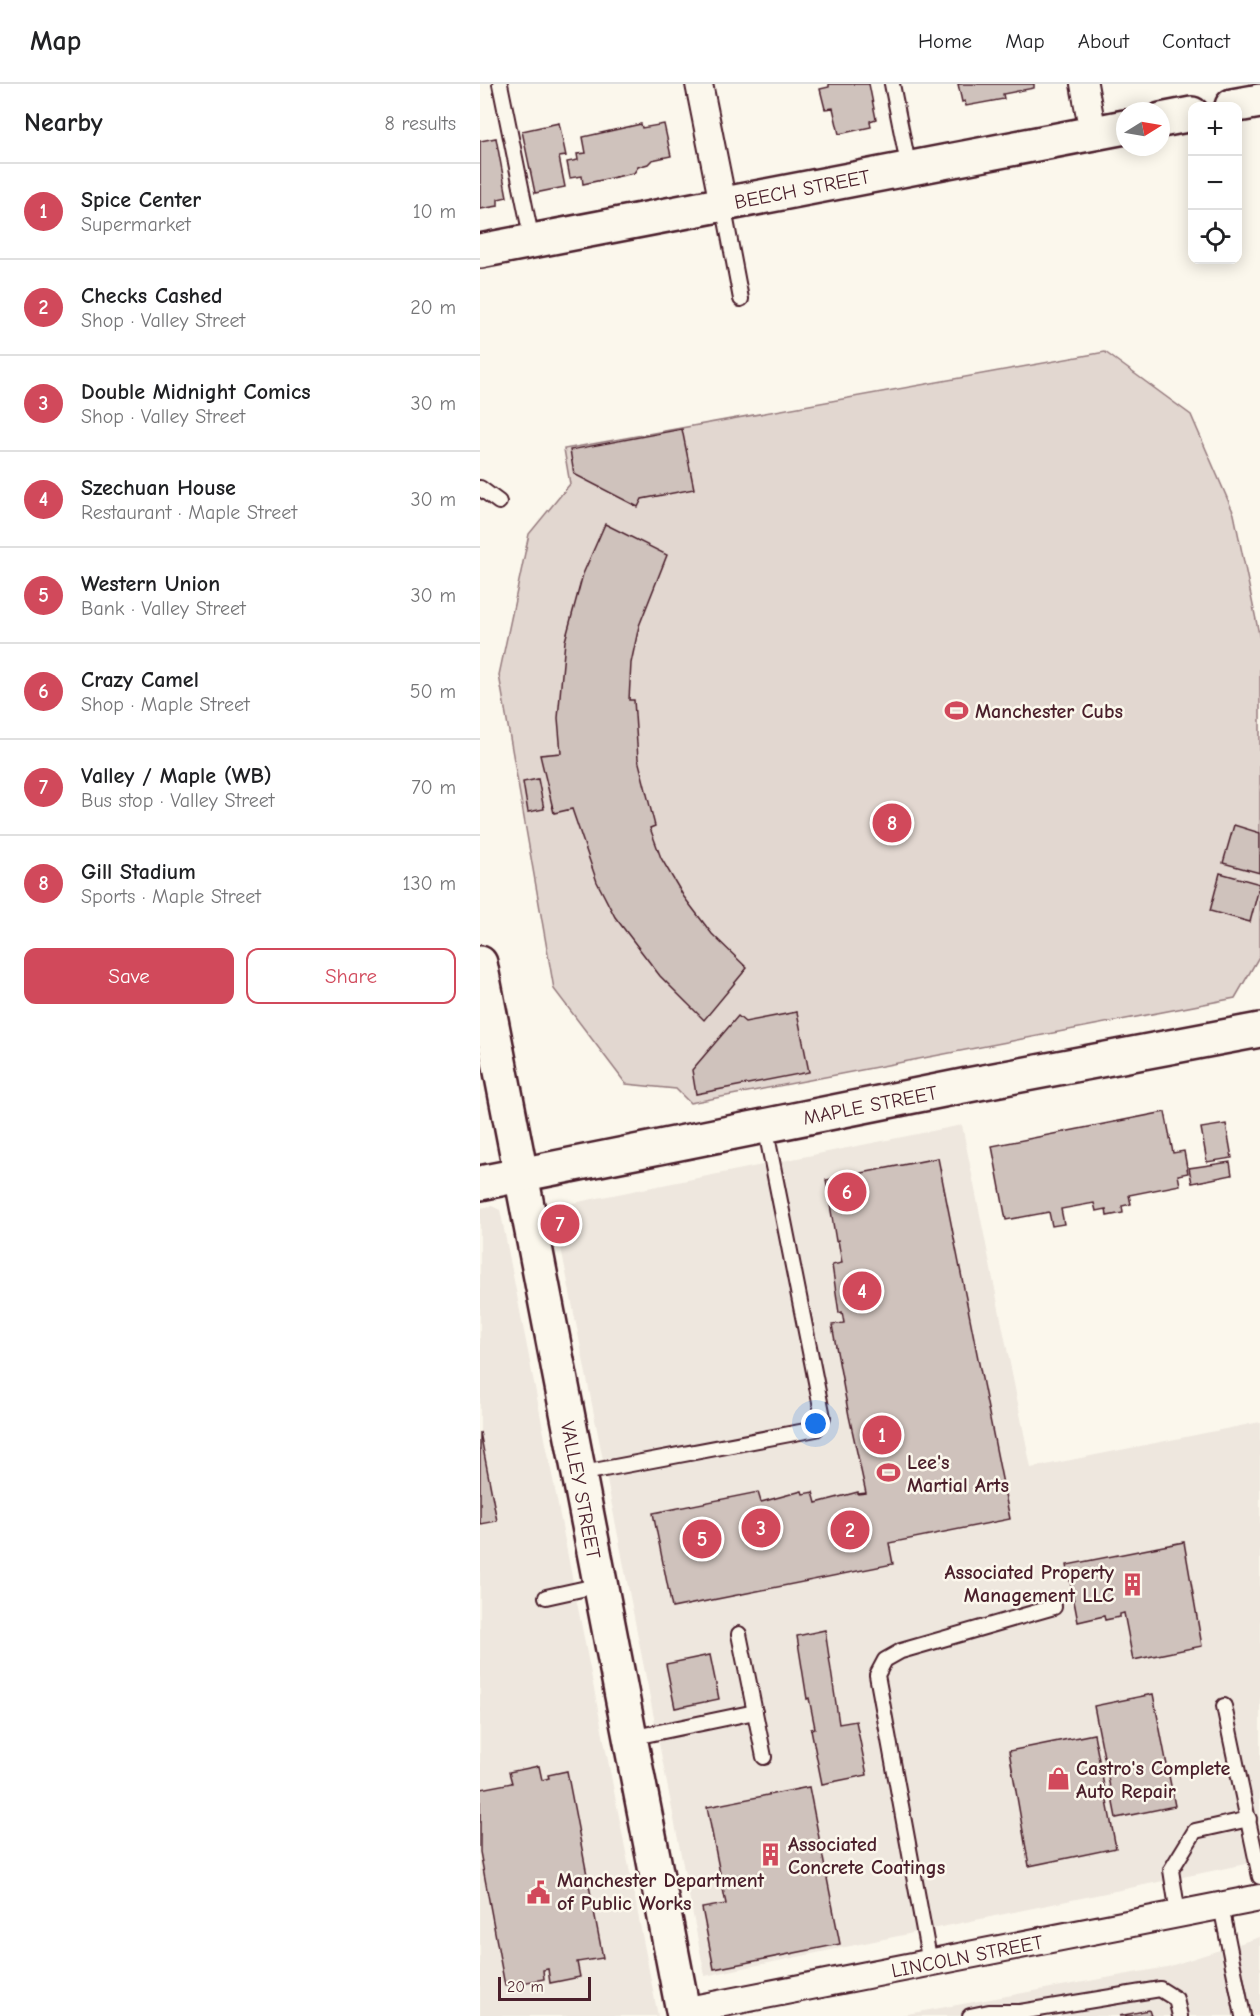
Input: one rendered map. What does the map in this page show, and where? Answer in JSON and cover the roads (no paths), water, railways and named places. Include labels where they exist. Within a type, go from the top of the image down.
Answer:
[{"type":"main road","points":[[1242,104],[1260,101]]},
{"type":"main road","points":[[1170,118],[1188,115]]},
{"type":"main road","name":"BEECH STREET","points":[[480,251],[1116,129]]},
{"type":"main road","name":"VALLEY STREET","points":[[480,963],[630,1738],[680,2014]]},
{"type":"main road","name":"MAPLE STREET","points":[[480,1183],[1260,1030]]},
{"type":"street","points":[[699,84],[723,204]]},
{"type":"street","points":[[1084,84],[1093,133]]},
{"type":"street","name":"LINCOLN STREET","points":[[680,2014],[1260,1898]]},
{"type":"lane","points":[[500,84],[533,242]]},
{"type":"lane","points":[[892,84],[909,169]]},
{"type":"lane","points":[[723,204],[741,299]]},
{"type":"lane","points":[[480,488],[499,502]]},
{"type":"lane","points":[[578,1474],[816,1429],[823,1417],[765,1126]]},
{"type":"lane","points":[[546,1598],[600,1585]]},
{"type":"lane","points":[[930,1963],[877,1675],[885,1660],[901,1651],[1054,1607]]},
{"type":"lane","points":[[739,1634],[764,1757]]},
{"type":"lane","points":[[1224,1706],[1260,1877]]},
{"type":"lane","points":[[630,1738],[755,1712]]},
{"type":"lane","points":[[1178,1914],[1171,1870],[1195,1831],[1249,1819]]},
{"type":"lane","points":[[1221,1906],[1243,2016]]},
{"type":"lane","points":[[970,2016],[989,2012],[1017,2014],[1160,1989],[1176,2000],[1180,2016]]},
{"type":"place","name":"Manchester Cubs","points":[[957,711]]},
{"type":"place","name":"Gill Stadium","points":[[892,823]]},
{"type":"place","name":"Crazy Camel","points":[[847,1192]]},
{"type":"place","name":"Valley / Maple (WB)","points":[[560,1224]]},
{"type":"place","name":"Szechuan House","points":[[862,1291]]},
{"type":"place","name":"Spice Center","points":[[882,1435]]},
{"type":"place","name":"Lee's Martial Arts","points":[[889,1473]]},
{"type":"place","name":"Double Midnight Comics","points":[[761,1528]]},
{"type":"place","name":"Checks Cashed","points":[[850,1530]]},
{"type":"place","name":"Western Union","points":[[702,1539]]},
{"type":"place","name":"Associated Property Management LLC","points":[[1132,1584]]},
{"type":"place","name":"Castro's Complete Auto Repair","points":[[1058,1779]]},
{"type":"place","name":"Associated Concrete Coatings","points":[[770,1855]]},
{"type":"place","name":"Manchester Department of Public Works","points":[[539,1892]]}]
